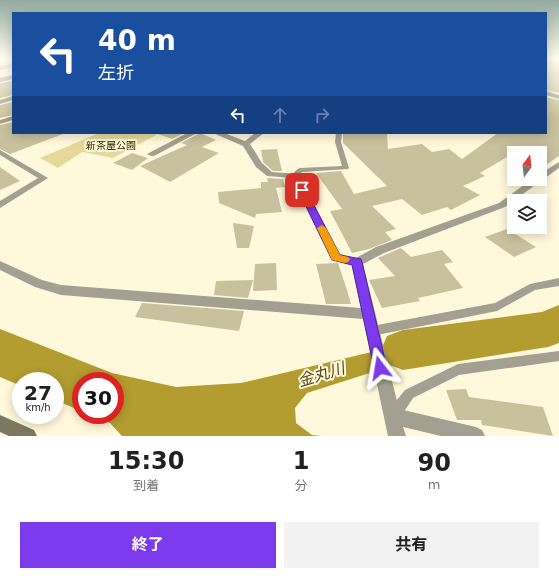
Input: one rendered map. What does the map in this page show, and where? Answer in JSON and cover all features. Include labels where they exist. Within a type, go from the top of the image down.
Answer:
[{"type":"street","points":[[547,93],[559,97]]},
{"type":"street","points":[[0,102],[12,98]]},
{"type":"street","points":[[0,122],[12,118]]},
{"type":"street","points":[[151,154],[191,134]]},
{"type":"street","points":[[220,134],[246,144],[259,165],[270,174],[295,176],[336,257],[357,262],[380,250],[502,205],[528,186]]},
{"type":"street","points":[[246,144],[259,134]]},
{"type":"street","points":[[0,152],[44,178],[0,206]]},
{"type":"street","points":[[547,172],[559,164]]},
{"type":"street","points":[[357,262],[397,436]]},
{"type":"street","points":[[0,265],[39,284],[62,290],[368,314]]},
{"type":"street","points":[[392,416],[476,436]]},
{"type":"street","points":[[0,424],[28,436]]},
{"type":"lane","points":[[295,176],[300,170],[346,168],[338,142],[339,134]]},
{"type":"lane","points":[[373,336],[497,307],[533,287],[559,282]]},
{"type":"lane","points":[[392,416],[409,394],[458,370],[559,356]]},
{"type":"green space","name":"新茶屋公園","points":[[97,134],[158,134],[113,158],[82,152],[58,168],[40,158]]},
{"type":"water","points":[[0,329],[109,372],[72,372],[72,407],[64,404],[64,372],[12,372],[12,382],[0,377]]},
{"type":"water","points":[[439,336],[448,348],[307,393],[295,408],[296,423],[312,435],[321,436],[122,436],[111,424],[124,424],[124,376],[176,387],[241,383]]},
{"type":"building","points":[[547,78],[559,78],[559,93],[547,90]]},
{"type":"building","points":[[12,81],[12,95],[0,98],[0,83]]},
{"type":"building","points":[[547,97],[559,100],[559,156],[547,164],[547,146],[507,146],[507,157],[480,173],[485,176],[463,186],[480,195],[451,210],[447,207],[422,215],[402,199],[372,206],[396,229],[385,232],[392,240],[369,249],[352,253],[330,211],[342,209],[316,173],[341,171],[354,194],[387,186],[343,143],[343,134],[387,134],[388,149],[422,144],[432,152],[449,149],[462,159],[497,134],[547,134]]},
{"type":"building","points":[[12,102],[12,115],[0,118],[0,105]]},
{"type":"building","points":[[12,122],[12,134],[63,134],[10,154],[0,149],[0,125]]},
{"type":"building","points":[[158,134],[182,134],[172,139]]},
{"type":"building","points":[[198,134],[202,134],[216,140],[202,147],[219,153],[170,182],[140,166],[187,145],[181,143]]},
{"type":"building","points":[[277,149],[282,171],[273,171],[263,162],[261,150]]},
{"type":"building","points":[[132,153],[148,158],[132,170],[113,163]]},
{"type":"building","points":[[0,167],[20,181],[0,190]]},
{"type":"building","points":[[267,178],[283,179],[285,187],[276,188],[282,212],[256,214],[255,218],[219,203],[218,192],[261,188],[261,182],[268,182]]},
{"type":"building","points":[[233,223],[254,226],[249,248],[237,248]]},
{"type":"building","points":[[507,229],[507,234],[515,234],[536,247],[514,257],[485,237]]},
{"type":"building","points":[[401,248],[411,257],[442,250],[453,262],[444,264],[463,288],[418,298],[420,301],[382,308],[369,280],[395,276],[378,258]]},
{"type":"building","points":[[276,263],[277,290],[253,291],[255,264]]},
{"type":"building","points":[[338,263],[351,304],[326,304],[316,264]]},
{"type":"building","points":[[253,280],[248,298],[214,295],[216,281]]},
{"type":"building","points":[[142,303],[244,311],[239,331],[135,317]]},
{"type":"building","points":[[466,389],[469,397],[543,407],[553,436],[482,425],[481,420],[457,420],[446,390]]},
{"type":"waterway","name":"金丸川","points":[[403,350],[548,329],[559,323]]},
{"type":"slow traffic","points":[[322,228],[336,257],[345,259]]},
{"type":"route","points":[[302,190],[336,257],[357,262],[380,368]]}]
